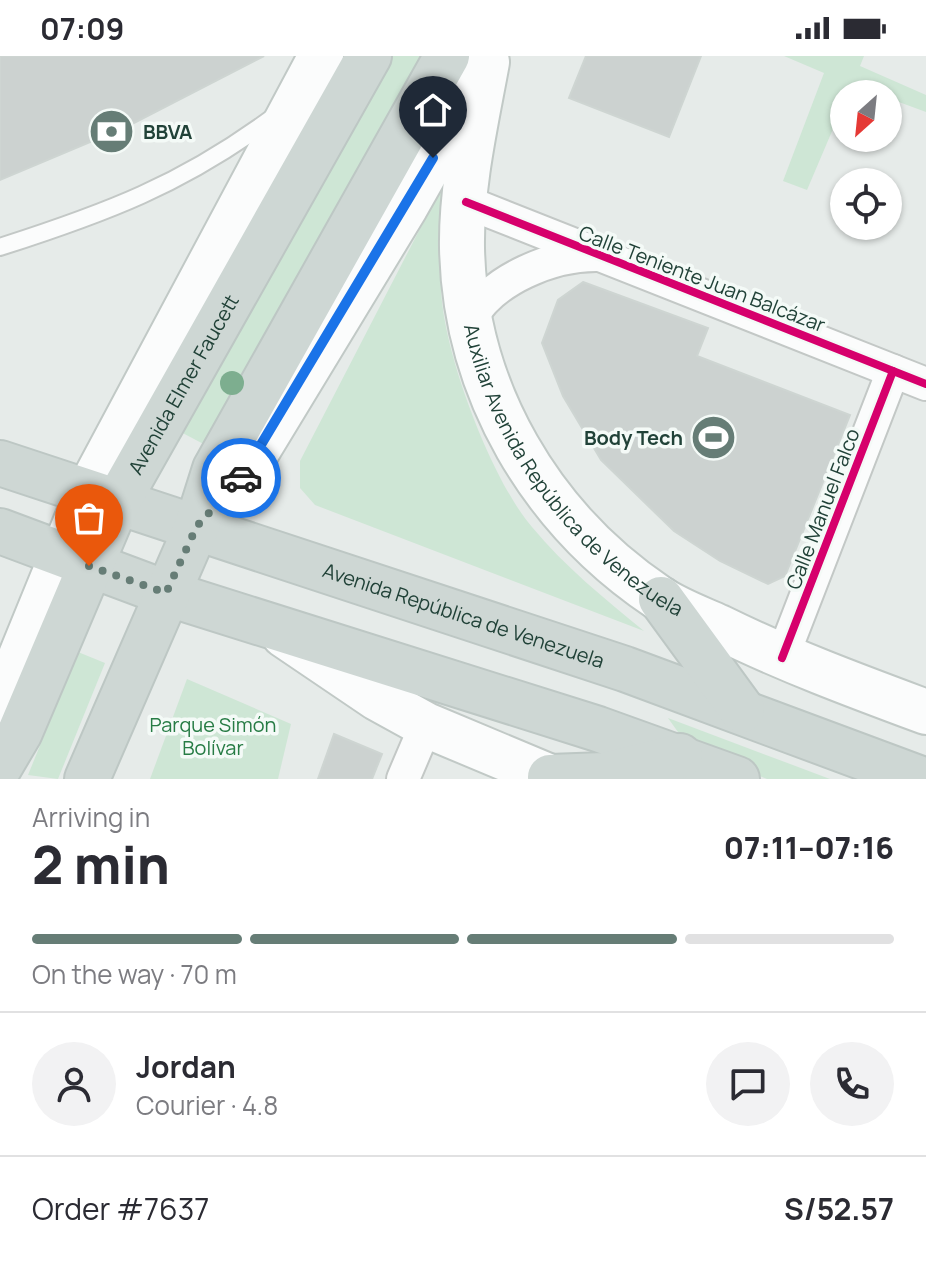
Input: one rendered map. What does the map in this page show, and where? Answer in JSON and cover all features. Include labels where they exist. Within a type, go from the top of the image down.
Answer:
[{"type":"main road","name":"Avenida Elmer Faucett","points":[[0,707],[296,101],[321,56]]},
{"type":"main road","name":"Avenida Elmer Faucett","points":[[103,496],[369,56]]},
{"type":"main road","name":"Auxiliar Avenida República de Venezuela","points":[[475,58],[462,248],[471,318],[479,362],[512,442],[552,503],[601,553],[661,599],[782,658],[926,712]]},
{"type":"main road","points":[[87,779],[197,526],[215,469],[475,58]]},
{"type":"main road","name":"Avenida República de Venezuela","points":[[0,463],[625,669],[921,779]]},
{"type":"main road","points":[[74,560],[158,532],[197,526]]},
{"type":"main road","points":[[0,531],[275,630],[598,729],[737,779]]},
{"type":"main road","name":"Avenida Elmer Faucett","points":[[0,766],[20,732],[74,560]]},
{"type":"main road","points":[[661,599],[742,710]]},
{"type":"main road","points":[[275,630],[377,698],[426,725],[552,778],[604,775],[680,756]]},
{"type":"main road","points":[[598,729],[625,669]]},
{"type":"street","name":"Calle Teniente Juan Balcázar","points":[[466,202],[926,384]]},
{"type":"street","name":"Calle Teniente Juan Balcázar","points":[[471,318],[482,302],[511,280],[558,260],[596,255]]},
{"type":"street","name":"Calle Manuel Falco","points":[[782,658],[893,371]]},
{"type":"street","points":[[403,779],[426,725]]},
{"type":"lane","points":[[0,247],[144,197],[219,157],[296,101]]},
{"type":"green space","points":[[388,56],[429,56],[211,448],[177,430]]},
{"type":"green space","points":[[784,56],[864,56],[860,66],[892,80],[830,80],[830,136],[807,190],[783,181],[824,73]]},
{"type":"green space","points":[[902,84],[926,95],[926,112],[902,103]]},
{"type":"green space","points":[[454,163],[444,235],[442,305],[458,372],[484,444],[516,505],[532,527],[571,569],[644,631],[315,505],[300,488],[300,461]]},
{"type":"green space","points":[[78,652],[105,663],[58,779],[28,775]]},
{"type":"green space","name":"Parque Simón Bolívar","points":[[187,679],[291,724],[278,779],[150,779]]},
{"type":"green space","points":[[668,718],[830,779],[767,779],[690,749]]},
{"type":"building","points":[[0,56],[264,56],[128,126],[0,180]]},
{"type":"building","points":[[586,56],[701,56],[669,137],[569,98]]},
{"type":"building","name":"Body Tech","points":[[583,282],[708,328],[697,356],[850,415],[785,576],[768,584],[720,561],[674,531],[601,460],[563,396],[542,343],[558,300]]},
{"type":"building","points":[[334,734],[382,754],[372,779],[318,779]]},
{"type":"cycle path","points":[[466,202],[926,384]]},
{"type":"cycle path","points":[[782,658],[893,371]]},
{"type":"way so far","points":[[89,566],[166,593],[197,526],[241,478]]},
{"type":"place","name":"BBVA","points":[[112,132]]},
{"type":"place","name":"Body Tech","points":[[714,438]]},
{"type":"route","points":[[241,478],[433,158]]}]
